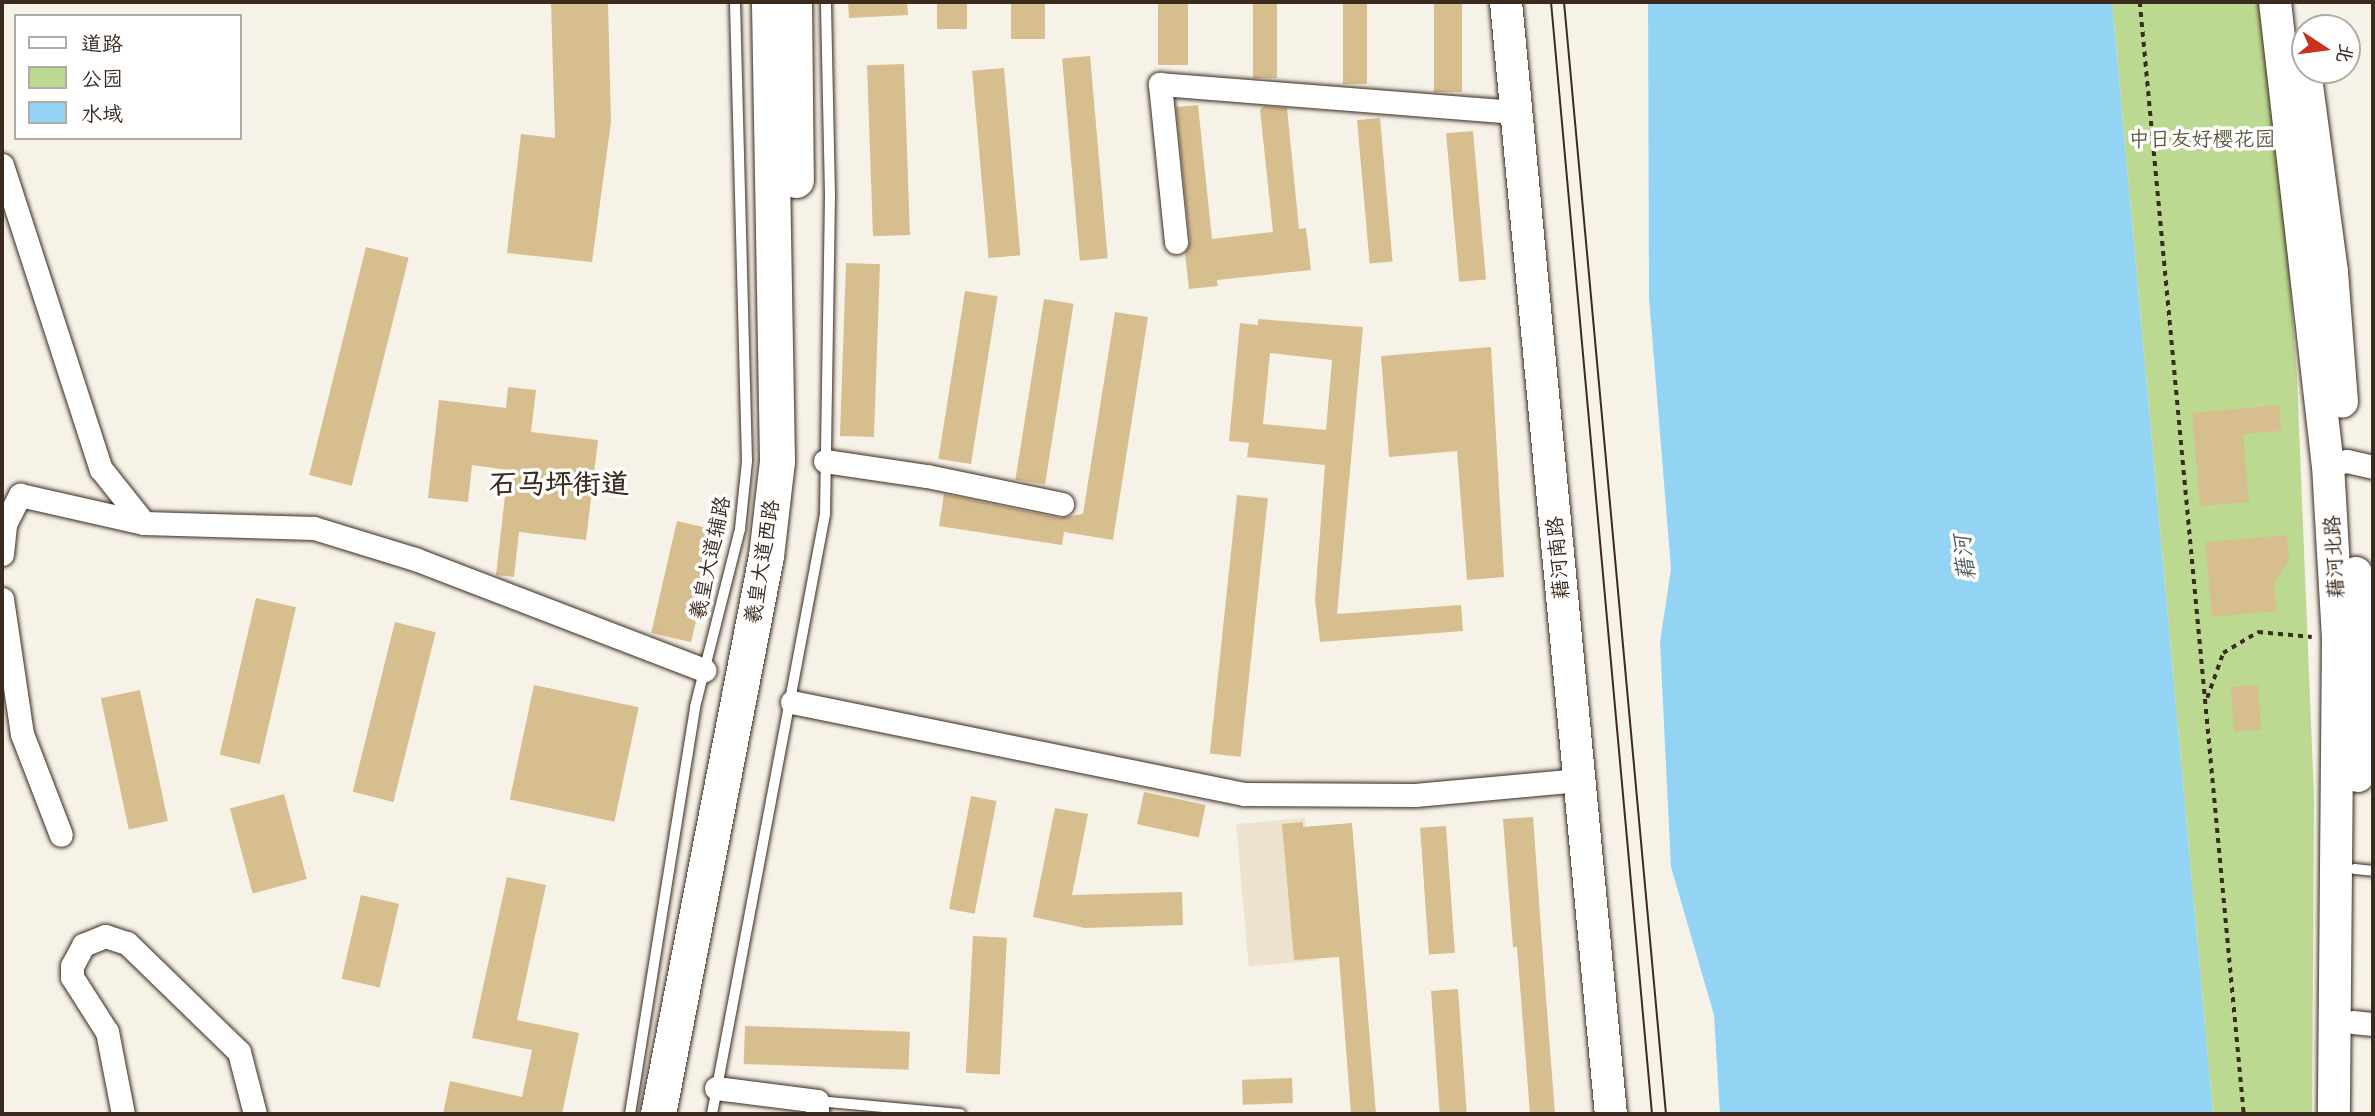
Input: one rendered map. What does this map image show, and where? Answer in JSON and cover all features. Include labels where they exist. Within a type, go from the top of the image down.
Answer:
[{"type":"main road","name":"羲皇大道西路","points":[[658,1114],[766,556],[777,461],[769,2]]},
{"type":"main road","name":"羲皇大道西路","points":[[681,1114],[789,558],[798,461],[794,2]]},
{"type":"main road","name":"藉河南路","points":[[1506,2],[1611,1114]]},
{"type":"main road","name":"藉河北路","points":[[2276,2],[2349,464]]},
{"type":"main road","name":"藉河北路","points":[[2307,84],[2332,272],[2349,464],[2352,621],[2364,870],[2363,1023],[2354,1114]]},
{"type":"main road","name":"藉河北路","points":[[2334,1114],[2352,621]]},
{"type":"street","points":[[1176,242],[1160,84],[1516,112]]},
{"type":"street","points":[[2,165],[101,469],[144,523]]},
{"type":"street","points":[[825,461],[1062,504]]},
{"type":"street","points":[[2,554],[5,524],[20,495],[144,523],[314,528],[415,559],[704,670]]},
{"type":"street","points":[[2,599],[22,734],[61,835]]},
{"type":"street","points":[[792,702],[1244,794],[1415,794],[1579,780]]},
{"type":"street","points":[[123,1114],[107,1032],[72,977],[72,965],[83,945],[105,936],[127,943],[239,1052],[255,1114]]},
{"type":"street","points":[[716,1088],[817,1108]]},
{"type":"lane","name":"羲皇大道辅路","points":[[630,1114],[704,670],[740,529],[747,461],[735,2]]},
{"type":"lane","points":[[712,1114],[792,702],[825,514],[830,196],[826,2]]},
{"type":"lane","points":[[817,1108],[960,1114]]},
{"type":"path","points":[[2140,2],[2244,1114]]},
{"type":"path","points":[[2207,700],[2223,653],[2258,632],[2352,621]]},
{"type":"shaded area","points":[[1305,818],[1317,960],[1249,966],[1236,824]]},
{"type":"green space","name":"中日友好樱花园","points":[[2112,2],[2261,2],[2279,130],[2297,377],[2314,796],[2312,1114],[2213,1114]]},
{"type":"water","name":"藉河","points":[[1648,2],[2112,2],[2213,1114],[1720,1114],[1714,1015],[1671,867],[1660,642],[1671,569],[1649,298]]},
{"type":"building","points":[[551,2],[608,2],[611,122],[592,262],[507,253],[521,134],[555,138]]},
{"type":"building","points":[[848,2],[907,2],[908,15],[849,18]]},
{"type":"building","points":[[937,2],[967,2],[967,29],[937,29]]},
{"type":"building","points":[[1011,2],[1045,2],[1045,39],[1011,39]]},
{"type":"building","points":[[1158,2],[1188,2],[1188,65],[1158,65]]},
{"type":"building","points":[[1253,2],[1277,2],[1277,78],[1253,78]]},
{"type":"building","points":[[1343,2],[1367,2],[1367,84],[1343,84]]},
{"type":"building","points":[[1434,2],[1462,2],[1462,92],[1434,92]]},
{"type":"building","points":[[1090,56],[1108,258],[1080,261],[1062,58]]},
{"type":"building","points":[[904,64],[910,235],[873,236],[867,65]]},
{"type":"building","points":[[1004,68],[1020,255],[989,258],[972,71]]},
{"type":"building","points":[[1198,105],[1212,239],[1273,232],[1260,110],[1264,106],[1287,108],[1299,229],[1306,228],[1311,270],[1217,280],[1218,286],[1189,289],[1185,253],[1190,241],[1176,107]]},
{"type":"building","points":[[1380,118],[1393,261],[1370,263],[1357,120]]},
{"type":"building","points":[[1473,131],[1486,279],[1459,282],[1446,133]]},
{"type":"building","points":[[366,247],[409,258],[352,486],[309,475]]},
{"type":"building","points":[[846,263],[880,264],[874,437],[840,436]]},
{"type":"building","points":[[965,291],[998,296],[971,464],[938,459]]},
{"type":"building","points":[[1044,299],[1074,304],[1045,484],[1015,480]]},
{"type":"building","points":[[1115,312],[1148,317],[1113,540],[1064,532],[1062,545],[939,526],[944,494],[1059,518],[1083,514]]},
{"type":"building","points":[[1258,319],[1363,327],[1337,614],[1461,605],[1463,631],[1320,642],[1315,600],[1325,465],[1247,457],[1249,443],[1229,441],[1240,323],[1258,325]],"holes":[[[1270,353],[1332,360],[1326,430],[1263,424]]]},
{"type":"building","points":[[1491,347],[1504,577],[1467,580],[1457,451],[1389,457],[1381,356]]},
{"type":"building","points":[[508,387],[536,390],[531,432],[598,440],[586,540],[519,532],[514,577],[496,575],[508,470],[472,465],[468,502],[428,498],[439,400],[506,408]]},
{"type":"building","points":[[2279,405],[2281,431],[2243,434],[2249,502],[2200,506],[2192,413]]},
{"type":"building","points":[[1237,495],[1268,498],[1241,757],[1210,754]]},
{"type":"building","points":[[677,521],[717,530],[691,642],[651,633]]},
{"type":"building","points":[[2287,535],[2289,560],[2274,583],[2277,611],[2212,617],[2205,542]]},
{"type":"building","points":[[256,598],[296,607],[260,764],[220,755]]},
{"type":"building","points":[[395,622],[436,632],[393,802],[353,792]]},
{"type":"building","points":[[534,685],[639,707],[614,822],[510,799]]},
{"type":"building","points":[[2258,685],[2261,730],[2234,732],[2231,687]]},
{"type":"building","points":[[140,690],[168,821],[129,829],[101,698]]},
{"type":"building","points":[[1144,792],[1206,805],[1199,837],[1137,824]]},
{"type":"building","points":[[284,794],[307,879],[253,893],[230,808]]},
{"type":"building","points":[[971,796],[997,801],[975,914],[949,909]]},
{"type":"building","points":[[1055,808],[1088,814],[1072,895],[1182,892],[1183,925],[1085,928],[1033,917]]},
{"type":"building","points":[[1533,817],[1555,1114],[1530,1114],[1517,947],[1513,947],[1503,819]]},
{"type":"building","points":[[1303,822],[1303,827],[1352,823],[1376,1114],[1351,1114],[1339,957],[1294,960],[1282,824]]},
{"type":"building","points":[[1446,826],[1455,953],[1429,955],[1420,828]]},
{"type":"building","points":[[507,877],[546,885],[517,1020],[579,1033],[562,1114],[443,1114],[450,1081],[522,1097],[532,1050],[472,1038]]},
{"type":"building","points":[[361,895],[399,904],[380,988],[342,979]]},
{"type":"building","points":[[973,936],[1007,938],[1000,1075],[966,1073]]},
{"type":"building","points":[[1458,989],[1467,1114],[1440,1114],[1431,991]]},
{"type":"building","points":[[745,1026],[910,1032],[909,1070],[744,1064]]},
{"type":"building","points":[[1292,1078],[1293,1103],[1243,1105],[1242,1080]]},
{"type":"tram line","points":[[1551,2],[1652,1114]]},
{"type":"tram line","points":[[1564,2],[1666,1114]]},
{"type":"district","name":"石马坪街道","points":[[559,483]]}]
